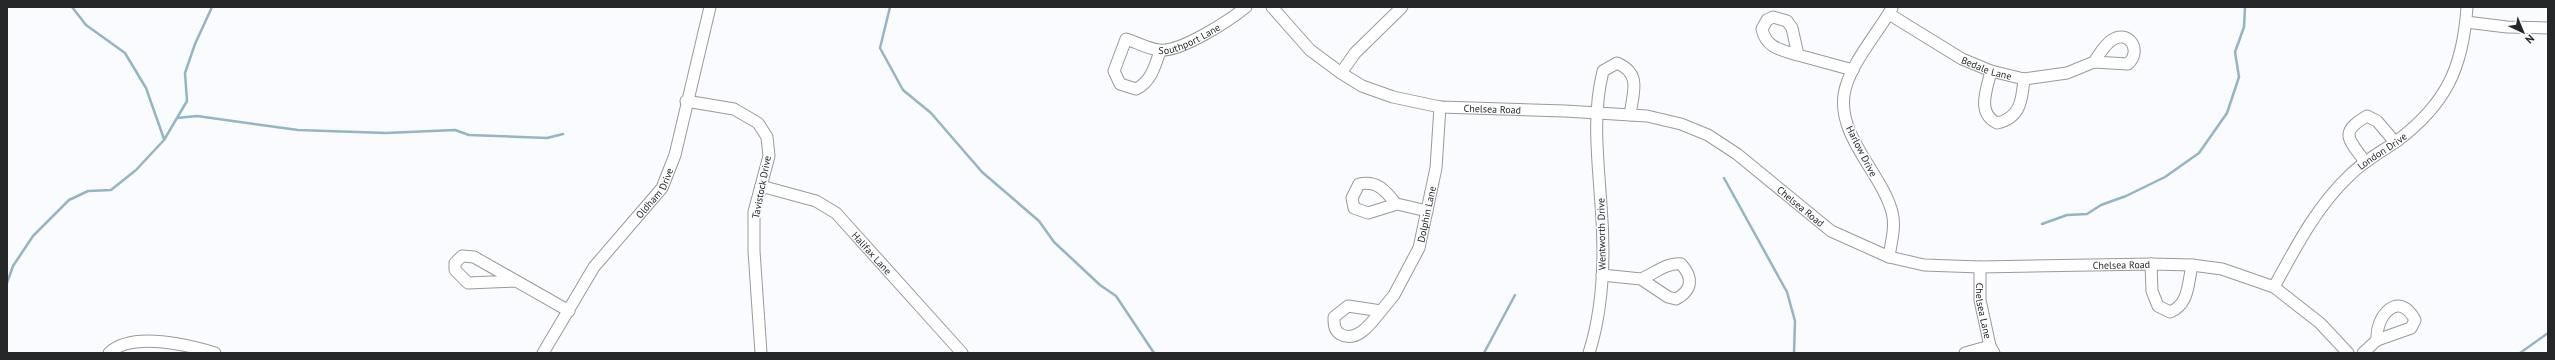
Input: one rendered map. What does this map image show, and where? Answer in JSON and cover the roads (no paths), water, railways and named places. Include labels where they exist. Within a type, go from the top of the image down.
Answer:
[{"type":"street","name":"Oldham Drive","points":[[543,353],[594,268],[662,188],[675,155],[686,101],[710,7]]},
{"type":"street","name":"Southport Lane","points":[[1160,50],[1154,69],[1142,86],[1136,89],[1120,84],[1114,71],[1126,39],[1160,50],[1178,45],[1218,28],[1246,7]]},
{"type":"street","name":"Chelsea Road","points":[[1272,7],[1310,50],[1341,73],[1362,86],[1392,97],[1440,108],[1647,116],[1680,124],[1708,136],[1738,154],[1831,231],[1889,257],[1924,265],[2192,265],[2245,276],[2274,287],[2320,323],[2348,353]]},
{"type":"street","points":[[1341,73],[1355,53],[1402,7]]},
{"type":"street","name":"London Drive","points":[[2274,287],[2305,229],[2324,202],[2365,162],[2395,142],[2432,110],[2451,82],[2461,55],[2467,7]]},
{"type":"street","name":"Harlow Drive","points":[[1889,257],[1894,230],[1892,212],[1847,122],[1844,95],[1853,70],[1891,10]]},
{"type":"street","name":"Bedale Lane","points":[[1891,10],[1962,59],[1991,71],[2024,79],[2067,73],[2094,62]]},
{"type":"street","points":[[2466,22],[2507,27],[2548,28]]},
{"type":"street","points":[[1798,55],[1853,70]]},
{"type":"street","name":"Wentworth Drive","points":[[1589,353],[1598,324],[1602,275],[1602,207],[1596,113],[1603,71],[1617,63],[1628,68],[1634,80],[1630,116]]},
{"type":"street","points":[[1991,71],[1983,105],[1988,116],[1998,123],[2011,118],[2021,106],[2024,79]]},
{"type":"street","name":"Tavistock Drive","points":[[686,101],[734,108],[758,123],[767,137],[769,156],[754,212],[754,251],[761,353]]},
{"type":"street","name":"Dolphin Lane","points":[[1382,311],[1394,295],[1419,248],[1436,168],[1440,108]]},
{"type":"street","points":[[2365,162],[2348,139],[2348,132],[2352,125],[2367,116],[2373,117],[2395,142]]},
{"type":"street","name":"Halifax Lane","points":[[761,186],[816,201],[836,213],[962,353]]},
{"type":"street","points":[[1397,204],[1427,211]]},
{"type":"street","points":[[515,281],[468,283],[455,270],[455,263],[462,256],[474,257],[569,311]]},
{"type":"street","points":[[2151,264],[2152,291],[2158,306],[2170,312],[2178,309],[2184,302],[2192,265]]},
{"type":"street","name":"Chelsea Lane","points":[[1980,266],[1980,300],[1992,350]]},
{"type":"street","points":[[1602,275],[1641,279]]},
{"type":"street","points":[[2363,353],[2377,340]]},
{"type":"street","points":[[109,353],[114,348],[139,341],[171,343],[216,353]]},
{"type":"street","points":[[1965,353],[1992,350]]},
{"type":"waterway","points":[[72,7],[86,25],[125,53],[146,88],[164,139]]},
{"type":"waterway","points":[[7,283],[13,266],[33,236],[69,200],[88,191],[111,190],[136,170],[164,140],[187,101],[185,73],[195,44],[212,7]]},
{"type":"waterway","points":[[890,7],[880,48],[903,90],[931,113],[982,172],[1039,221],[1054,242],[1100,285],[1116,296],[1154,353]]},
{"type":"waterway","points":[[2042,224],[2067,215],[2087,214],[2101,205],[2126,196],[2165,177],[2199,153],[2227,113],[2239,77],[2235,52],[2244,27],[2245,7]]},
{"type":"waterway","points":[[177,118],[197,116],[298,130],[386,133],[455,130],[469,135],[547,138],[563,134]]},
{"type":"waterway","points":[[1724,178],[1787,292],[1795,321],[1794,353]]},
{"type":"waterway","points":[[1484,353],[1515,295]]},
{"type":"waterway","points":[[2520,353],[2548,333]]}]
